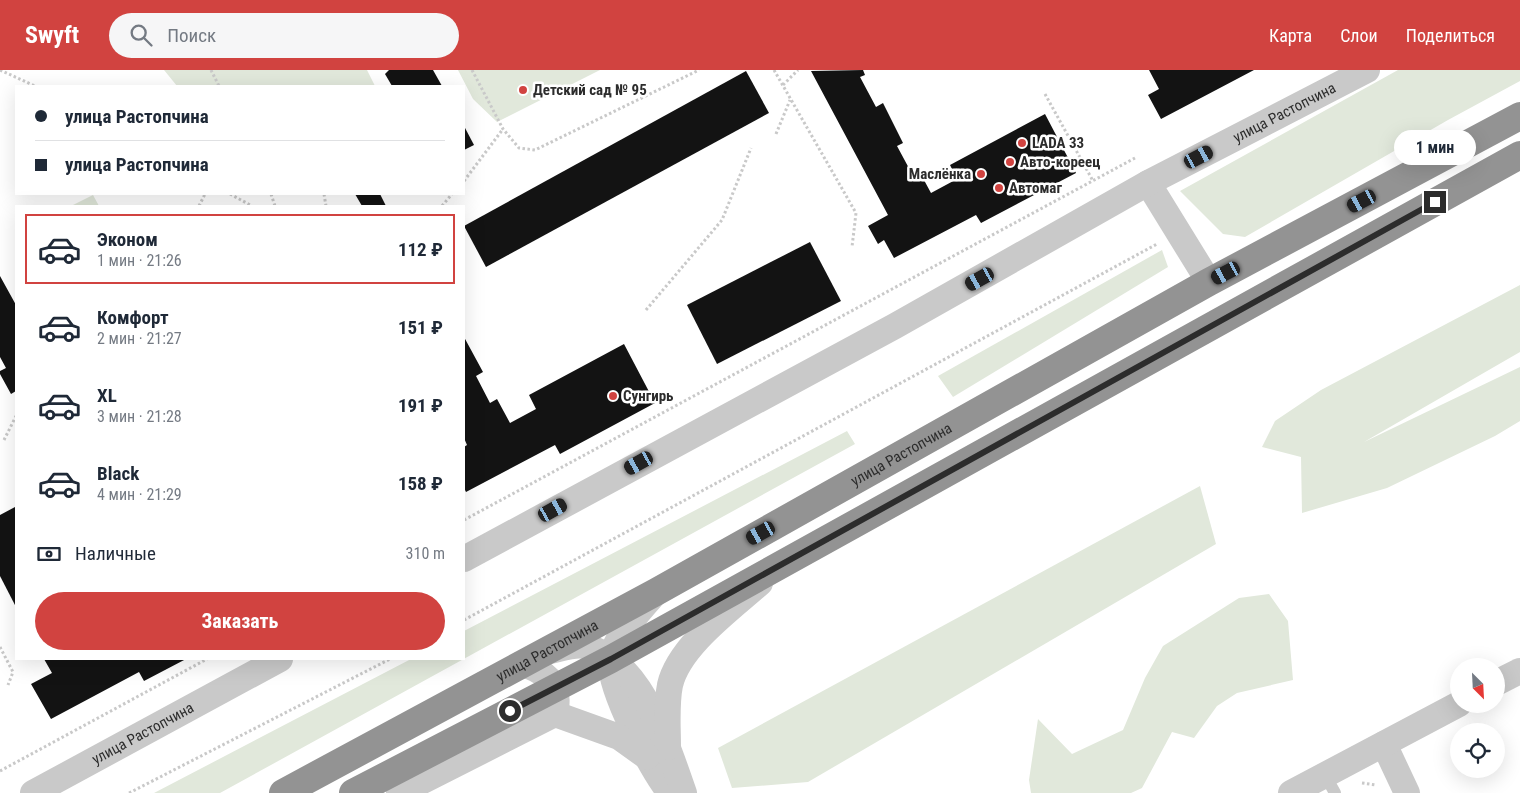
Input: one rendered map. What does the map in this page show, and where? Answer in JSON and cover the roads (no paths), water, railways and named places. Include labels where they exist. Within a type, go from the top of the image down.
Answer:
[{"type":"highway","name":"улица Растопчина","points":[[283,793],[656,592],[1209,282],[1520,116]]},
{"type":"highway","points":[[353,793],[555,701],[611,659],[1520,155]]},
{"type":"street","name":"улица Растопчина","points":[[465,557],[895,326],[1148,183],[1367,70]]},
{"type":"street","points":[[1148,183],[1209,282]]},
{"type":"street","points":[[657,752],[670,685],[682,658],[702,635],[781,564]]},
{"type":"street","points":[[611,659],[623,633],[656,592]]},
{"type":"street","points":[[547,651],[583,646],[611,659],[625,671],[636,686],[670,793]]},
{"type":"street","name":"улица Растопчина","points":[[32,793],[278,660]]},
{"type":"street","points":[[521,664],[536,668],[547,675],[555,701],[619,736],[657,752],[684,793]]},
{"type":"street","points":[[1505,678],[1520,671]]},
{"type":"street","points":[[399,793],[555,701]]},
{"type":"street","points":[[1291,793],[1330,784],[1384,744],[1450,709]]},
{"type":"street","points":[[1384,744],[1408,793]]},
{"type":"place","name":"Детский сад № 95","points":[[523,90]]},
{"type":"place","name":"LADA 33","points":[[1022,143]]},
{"type":"place","name":"Авто-кореец","points":[[1010,162]]},
{"type":"place","name":"Маслёнка","points":[[981,174]]},
{"type":"place","name":"Автомаг","points":[[999,188]]},
{"type":"place","name":"Сунгирь","points":[[613,396]]}]
